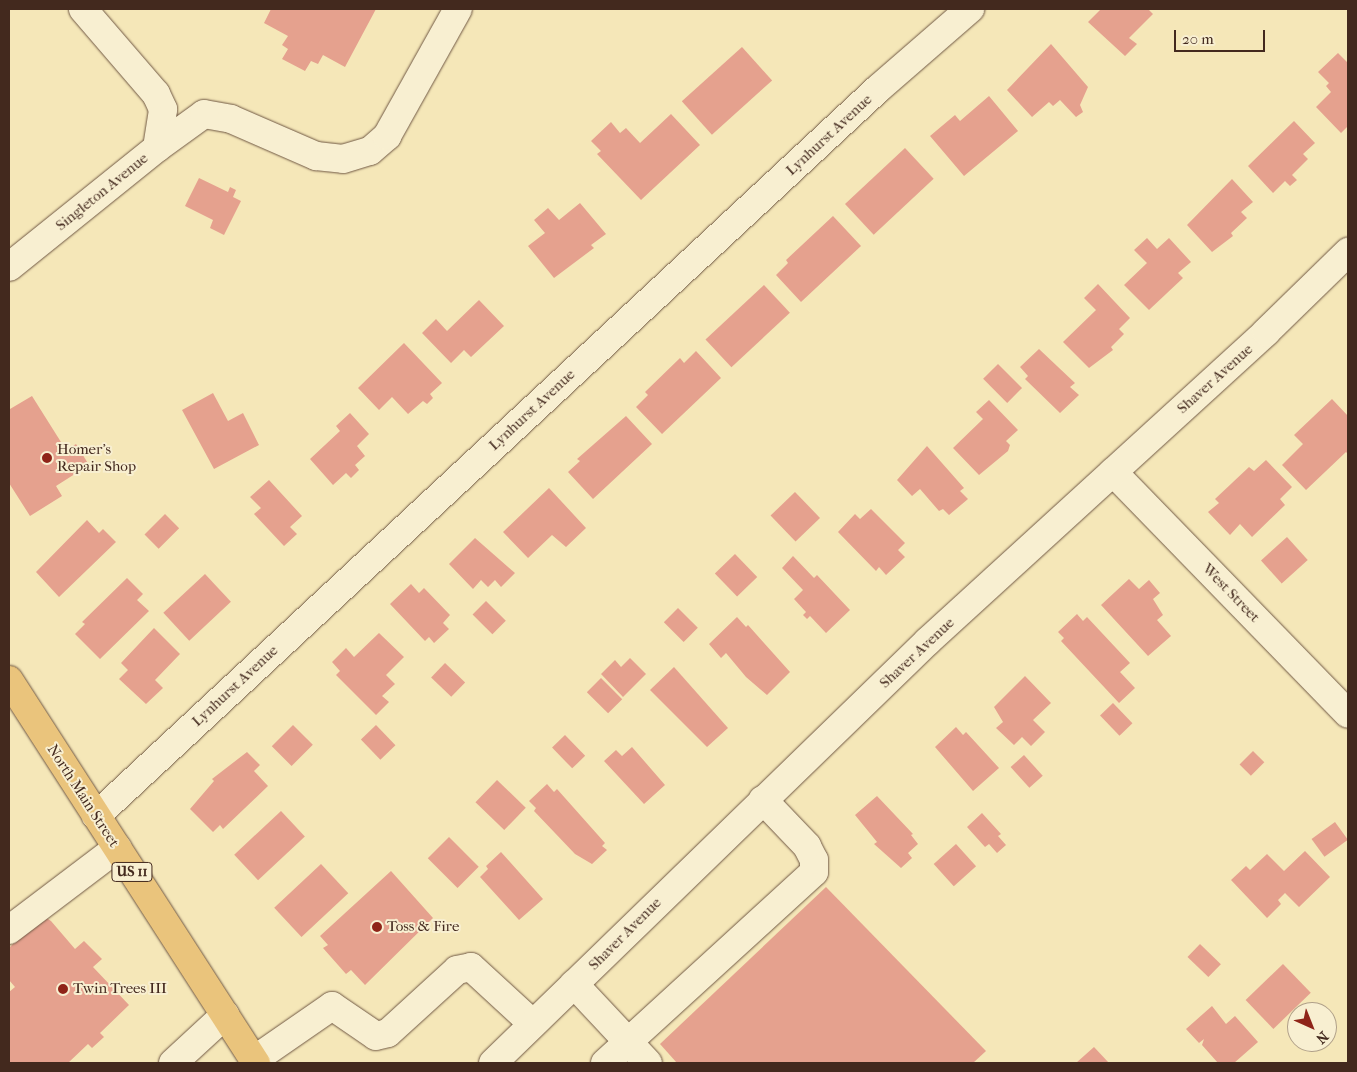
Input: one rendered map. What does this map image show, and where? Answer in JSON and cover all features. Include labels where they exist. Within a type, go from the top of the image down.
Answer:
[{"type":"main road","name":"North Main Street","points":[[9,680],[255,1061]]},
{"type":"street","name":"Singleton Avenue","points":[[9,267],[157,148],[163,109],[156,94],[83,9]]},
{"type":"street","points":[[157,148],[204,114],[231,120],[316,156],[343,159],[370,152],[387,136],[458,9]]},
{"type":"street","name":"Lynhurst Avenue","points":[[96,816],[879,88],[970,9]]},
{"type":"street","name":"Shaver Avenue","points":[[493,1063],[928,641],[1113,472],[1348,252]]},
{"type":"street","name":"West Street","points":[[1113,472],[1348,714]]},
{"type":"street","points":[[605,1063],[814,872],[814,860],[807,846],[763,800]]},
{"type":"street","points":[[9,930],[117,848]]},
{"type":"street","points":[[255,1061],[332,1006],[376,1036],[388,1033],[457,970],[471,967],[533,1024]]},
{"type":"street","points":[[574,984],[648,1063]]},
{"type":"street","points":[[173,1063],[225,1015]]},
{"type":"building","points":[[271,9],[376,9],[345,67],[323,55],[318,64],[311,61],[305,71],[282,59],[288,49],[282,45],[288,36],[264,23]]},
{"type":"building","points":[[1101,9],[1148,9],[1153,14],[1129,38],[1137,44],[1125,56],[1088,22]]},
{"type":"building","points":[[1051,44],[1088,87],[1080,105],[1083,112],[1076,117],[1060,100],[1053,106],[1049,102],[1032,117],[1007,90]]},
{"type":"building","points":[[742,47],[772,80],[712,135],[682,101]]},
{"type":"building","points":[[1338,53],[1348,63],[1348,126],[1341,133],[1316,107],[1331,92],[1326,86],[1329,83],[1318,72]]},
{"type":"building","points":[[989,96],[1018,131],[964,176],[930,136],[955,115],[960,121]]},
{"type":"building","points":[[671,114],[700,145],[641,200],[597,154],[601,151],[591,141],[611,122],[620,133],[626,128],[640,143]]},
{"type":"building","points":[[1294,121],[1315,143],[1303,154],[1308,159],[1292,175],[1297,180],[1290,186],[1285,181],[1273,193],[1248,166]]},
{"type":"building","points":[[905,148],[934,179],[874,235],[845,204]]},
{"type":"building","points":[[199,178],[228,192],[230,187],[236,190],[233,197],[241,201],[224,235],[210,228],[213,220],[185,206]]},
{"type":"building","points":[[1232,179],[1253,202],[1241,212],[1247,218],[1231,233],[1233,236],[1212,252],[1187,225]]},
{"type":"building","points":[[580,203],[606,234],[591,245],[594,248],[554,278],[528,246],[545,233],[534,220],[548,208],[559,220]]},
{"type":"building","points":[[833,216],[861,246],[801,302],[776,275],[788,263],[786,260]]},
{"type":"building","points":[[1147,238],[1157,249],[1169,238],[1191,262],[1178,273],[1183,278],[1149,310],[1124,285],[1147,263],[1134,250]]},
{"type":"building","points":[[1098,284],[1130,318],[1119,329],[1124,334],[1111,347],[1113,350],[1089,368],[1063,342],[1096,310],[1084,298]]},
{"type":"building","points":[[764,285],[790,313],[731,367],[705,340]]},
{"type":"building","points":[[479,300],[504,326],[471,357],[464,350],[451,363],[422,333],[436,319],[447,331]]},
{"type":"building","points":[[404,343],[442,383],[430,394],[433,398],[427,404],[423,401],[408,414],[392,397],[379,410],[358,388]]},
{"type":"building","points":[[1039,349],[1075,383],[1070,387],[1079,395],[1060,413],[1025,379],[1028,376],[1020,367]]},
{"type":"building","points":[[696,351],[721,378],[662,434],[636,407],[648,395],[645,392],[680,358],[684,363]]},
{"type":"building","points":[[998,364],[1022,388],[1007,403],[983,379]]},
{"type":"building","points":[[213,393],[228,421],[243,413],[259,445],[214,469],[182,410]]},
{"type":"building","name":"Homer's Repair Shop","points":[[32,396],[66,450],[76,444],[89,465],[56,486],[62,496],[30,516],[9,483],[9,406],[10,409]]},
{"type":"building","points":[[1332,399],[1348,416],[1348,454],[1346,452],[1306,490],[1282,465],[1303,444],[1294,435]]},
{"type":"building","points":[[989,400],[1018,430],[1006,441],[1010,445],[1008,451],[979,475],[953,448],[983,419],[976,412]]},
{"type":"building","points":[[350,413],[369,434],[357,446],[365,456],[355,465],[359,470],[351,478],[346,473],[333,485],[310,459],[340,431],[336,426]]},
{"type":"building","points":[[626,416],[652,444],[593,499],[568,472],[580,461],[577,459]]},
{"type":"building","points":[[927,446],[964,488],[960,491],[968,499],[949,515],[943,509],[939,511],[920,489],[912,496],[897,480]]},
{"type":"building","points":[[1266,460],[1292,487],[1280,499],[1285,505],[1252,537],[1240,524],[1230,535],[1208,512],[1219,503],[1215,499],[1249,467],[1254,471]]},
{"type":"building","points":[[269,480],[302,516],[290,527],[297,534],[284,546],[254,514],[261,508],[250,497]]},
{"type":"building","points":[[549,488],[586,528],[566,547],[552,535],[528,558],[503,532]]},
{"type":"building","points":[[795,492],[820,518],[796,542],[771,516]]},
{"type":"building","points":[[871,509],[905,543],[898,550],[905,557],[886,575],[879,567],[876,571],[838,532],[855,514],[860,519]]},
{"type":"building","points":[[165,514],[179,528],[159,549],[144,535]]},
{"type":"building","points":[[87,520],[99,533],[103,529],[116,542],[59,597],[36,572]]},
{"type":"building","points":[[1287,537],[1308,560],[1282,583],[1261,560]]},
{"type":"building","points":[[475,538],[515,573],[501,587],[495,580],[488,587],[481,580],[473,589],[449,564]]},
{"type":"building","points":[[735,554],[757,577],[737,596],[715,573]]},
{"type":"building","points":[[793,556],[814,578],[817,575],[850,610],[826,633],[810,616],[807,619],[803,615],[806,612],[794,599],[803,590],[782,568]]},
{"type":"building","points":[[205,574],[231,602],[189,641],[163,613]]},
{"type":"building","points":[[127,578],[143,594],[137,600],[149,611],[100,659],[75,634],[85,624],[82,622]]},
{"type":"building","points":[[1129,579],[1139,589],[1149,580],[1160,593],[1153,599],[1163,615],[1157,620],[1171,636],[1148,656],[1101,605]]},
{"type":"building","points":[[411,584],[419,593],[424,588],[450,615],[443,623],[449,629],[434,643],[429,637],[425,641],[390,604]]},
{"type":"building","points":[[486,601],[506,621],[492,634],[473,614]]},
{"type":"building","points":[[678,608],[698,628],[684,642],[664,622]]},
{"type":"building","points":[[1077,614],[1083,621],[1087,617],[1130,663],[1120,672],[1135,688],[1119,703],[1061,641],[1064,638],[1058,632]]},
{"type":"building","points":[[737,617],[746,627],[748,625],[790,672],[767,695],[746,677],[726,653],[721,658],[709,644]]},
{"type":"building","points":[[154,628],[180,654],[155,680],[163,688],[146,704],[119,679],[128,670],[121,663]]},
{"type":"building","points":[[379,633],[404,657],[386,675],[395,684],[382,696],[389,702],[376,715],[336,675],[340,671],[332,662],[346,648],[354,657]]},
{"type":"building","points":[[630,658],[646,674],[623,697],[601,674],[615,660],[621,667]]},
{"type":"building","points":[[445,663],[465,682],[451,697],[431,677]]},
{"type":"building","points":[[674,667],[728,728],[707,747],[650,690]]},
{"type":"building","points":[[1025,676],[1051,703],[1033,720],[1045,732],[1031,746],[1022,737],[1014,745],[996,728],[1003,722],[994,707]]},
{"type":"building","points":[[601,678],[622,699],[608,713],[587,692]]},
{"type":"building","points":[[1113,703],[1132,723],[1120,736],[1100,716]]},
{"type":"building","points":[[293,725],[313,745],[292,766],[272,746]]},
{"type":"building","points":[[376,725],[395,745],[380,760],[361,740]]},
{"type":"building","points":[[956,727],[963,735],[966,732],[999,768],[973,791],[935,747]]},
{"type":"building","points":[[565,735],[585,756],[572,768],[552,748]]},
{"type":"building","points":[[632,747],[665,785],[644,804],[604,761],[616,750],[622,756]]},
{"type":"building","points":[[1253,751],[1264,762],[1251,776],[1240,764]]},
{"type":"building","points":[[247,752],[260,765],[254,771],[268,786],[223,829],[220,825],[213,832],[190,809],[214,781],[212,779]]},
{"type":"building","points":[[1024,755],[1043,776],[1029,788],[1011,767]]},
{"type":"building","points":[[497,780],[526,808],[504,830],[475,802]]},
{"type":"building","points":[[547,784],[554,792],[557,789],[605,843],[602,846],[607,850],[592,864],[575,854],[534,811],[536,808],[529,801]]},
{"type":"building","points":[[877,796],[913,834],[911,835],[918,844],[908,853],[912,858],[901,868],[874,844],[877,842],[855,815]]},
{"type":"building","points":[[281,811],[305,837],[258,880],[234,855]]},
{"type":"building","points":[[982,813],[1001,834],[998,836],[1006,845],[997,853],[989,844],[985,847],[967,827]]},
{"type":"building","points":[[1335,822],[1348,840],[1324,857],[1312,839]]},
{"type":"building","points":[[449,837],[479,867],[457,888],[428,858]]},
{"type":"building","points":[[956,844],[976,866],[954,886],[934,864]]},
{"type":"building","points":[[1305,851],[1330,877],[1299,907],[1285,893],[1278,900],[1281,904],[1267,918],[1231,880],[1246,866],[1250,870],[1267,854],[1284,871]]},
{"type":"building","points":[[501,852],[543,899],[519,920],[480,877],[488,869],[486,866]]},
{"type":"building","points":[[321,864],[348,893],[301,937],[274,908]]},
{"type":"building","name":"Toss & Fire","points":[[391,871],[433,918],[365,985],[351,970],[346,974],[323,948],[328,945],[320,936]]},
{"type":"building","points":[[826,887],[986,1051],[973,1063],[677,1063],[660,1044]]},
{"type":"building","name":"Twin Trees III","points":[[42,915],[51,921],[75,949],[84,941],[102,959],[93,967],[129,1005],[100,1033],[104,1037],[92,1048],[88,1044],[68,1063],[9,1063],[9,992],[15,987],[9,980],[9,948]]},
{"type":"building","points":[[1200,944],[1221,964],[1208,977],[1187,957]]},
{"type":"building","points":[[1283,964],[1311,993],[1301,1002],[1287,1002],[1287,1016],[1273,1029],[1246,1000]]},
{"type":"building","points":[[1212,1006],[1226,1024],[1235,1016],[1258,1042],[1234,1063],[1218,1063],[1202,1045],[1204,1039],[1199,1043],[1186,1029]]},
{"type":"building","points":[[1094,1047],[1109,1063],[1076,1063]]},
{"type":"place","name":"Homer's Repair Shop","points":[[47,458]]},
{"type":"place","name":"Toss & Fire","points":[[377,927]]},
{"type":"place","name":"Twin Trees III","points":[[63,989]]}]
